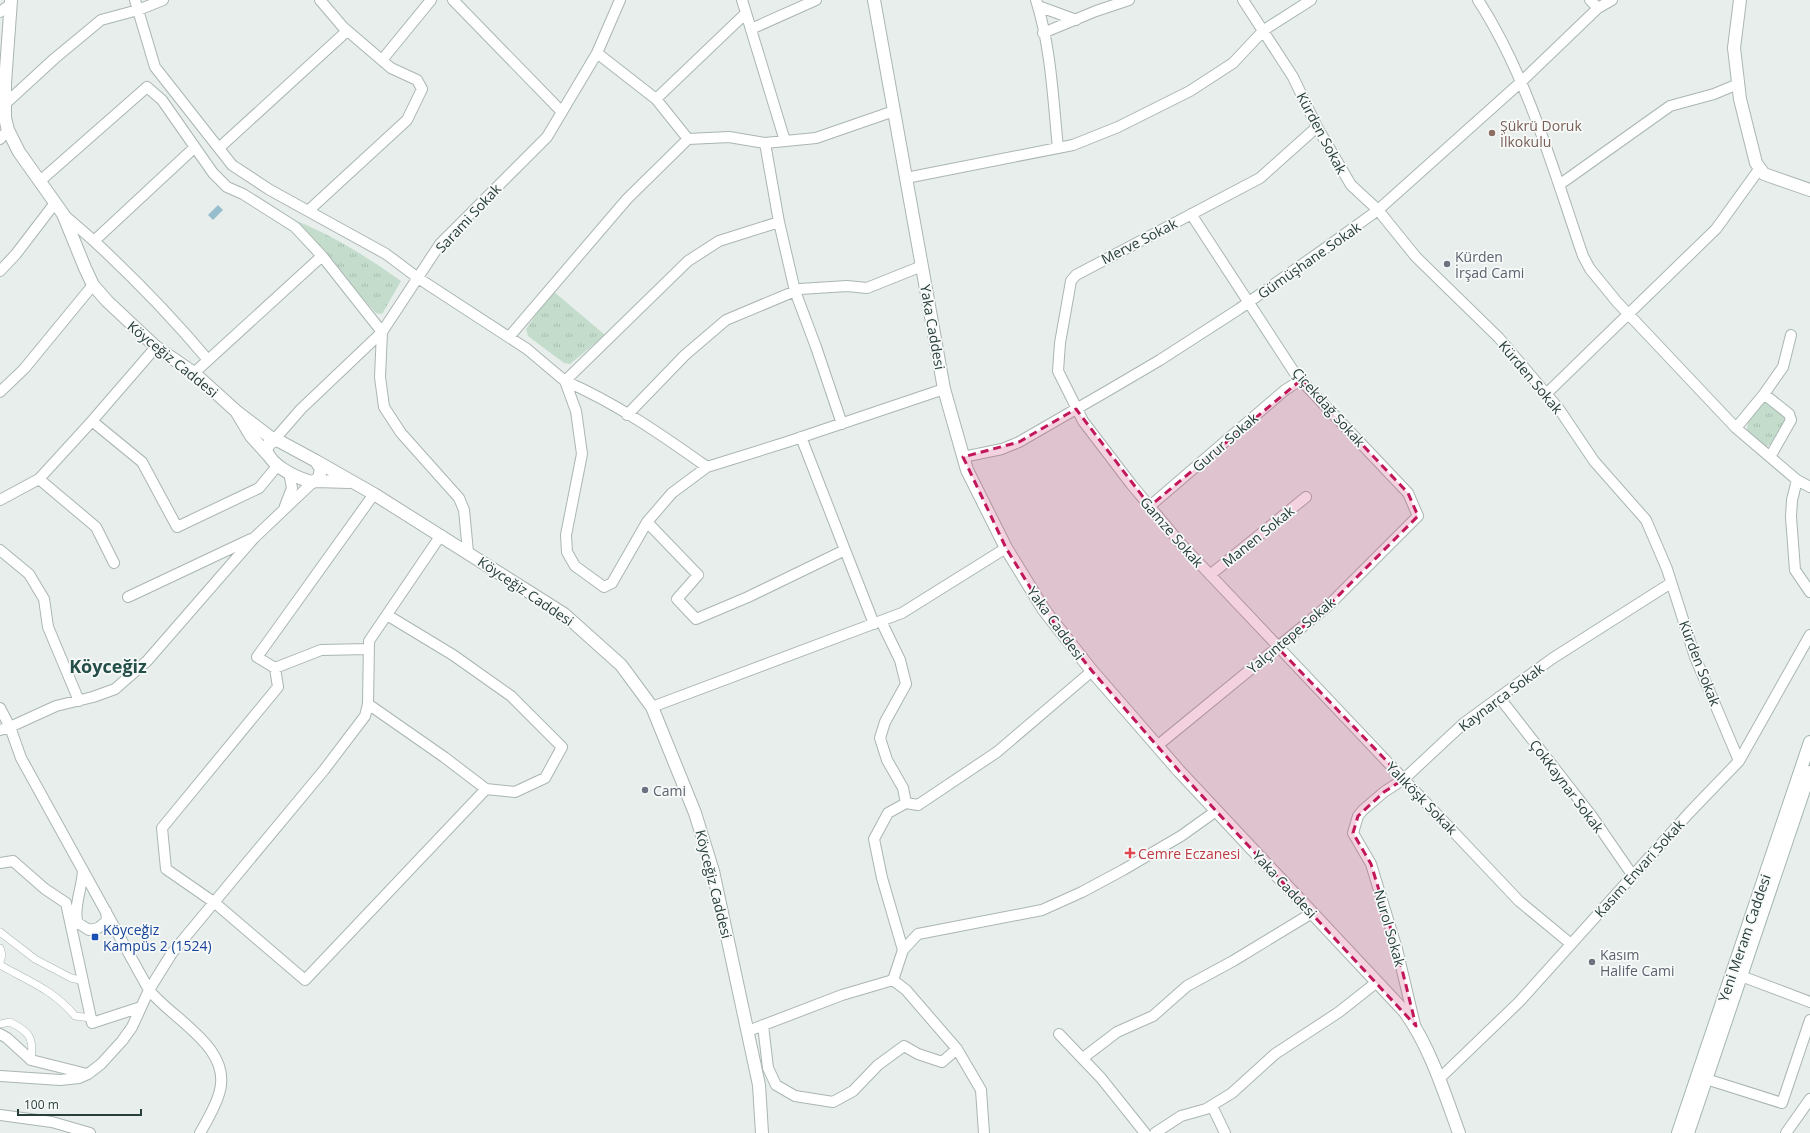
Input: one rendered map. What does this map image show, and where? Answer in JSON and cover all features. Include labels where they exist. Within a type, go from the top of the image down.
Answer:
[{"type":"street","points":[[135,0],[155,67],[232,165],[308,211],[386,254],[418,278],[527,349],[565,382],[591,392],[670,440],[707,467]]},
{"type":"street","points":[[5,104],[54,59],[101,20],[138,10],[163,0]]},
{"type":"street","points":[[382,60],[431,0]]},
{"type":"street","points":[[453,0],[562,112]]},
{"type":"street","name":"Sarami Sokak","points":[[274,440],[292,418],[382,332],[440,244],[547,137],[598,53],[620,0]]},
{"type":"street","points":[[742,0],[786,141]]},
{"type":"street","points":[[751,30],[816,0]]},
{"type":"street","name":"Yaka Caddesi","points":[[874,0],[944,389],[968,470],[1006,548],[1044,610],[1092,671],[1216,811],[1405,1012],[1416,1026],[1439,1079],[1456,1132]]},
{"type":"street","points":[[1043,33],[1129,0]]},
{"type":"street","name":"Kürden Sokak","points":[[1243,0],[1264,30],[1293,77],[1317,127],[1351,185],[1378,210],[1416,257],[1499,338],[1559,409],[1594,461],[1646,520],[1671,582],[1694,657],[1739,761]]},
{"type":"street","points":[[906,178],[1073,145],[1118,127],[1190,91],[1233,63],[1264,30],[1311,0]]},
{"type":"street","points":[[1478,0],[1491,20],[1521,82],[1559,185],[1583,256],[1590,269],[1628,314],[1736,428],[1797,480],[1810,487]]},
{"type":"street","points":[[1590,0],[1598,8]]},
{"type":"street","name":"Gümüşhane Sokak","points":[[963,457],[1002,449],[1019,442],[1160,360],[1249,302],[1378,210],[1521,82],[1598,8],[1612,0]]},
{"type":"street","points":[[1740,0],[1734,48],[1740,99],[1756,163],[1764,174],[1810,190]]},
{"type":"street","points":[[308,211],[407,120],[422,89],[417,80],[391,68],[347,31],[323,1]]},
{"type":"street","points":[[0,12],[11,2]]},
{"type":"street","name":"Köyceğiz Caddesi","points":[[11,2],[5,104],[5,118],[8,130],[19,152],[64,214],[77,251],[93,285],[122,317],[156,347],[194,373],[236,411],[274,440],[291,447],[374,494],[564,614],[621,665],[652,707],[695,813],[713,871],[759,1085],[762,1133]]},
{"type":"street","points":[[1037,3],[1068,15],[1076,20]]},
{"type":"street","points":[[1037,3],[1050,71],[1058,148]]},
{"type":"street","points":[[656,99],[746,13]]},
{"type":"street","points":[[219,148],[347,31]]},
{"type":"street","points":[[598,53],[656,99],[688,139]]},
{"type":"street","points":[[40,181],[161,75]]},
{"type":"street","points":[[1559,185],[1670,106],[1714,94],[1738,84]]},
{"type":"street","points":[[147,87],[162,100],[194,148],[213,173],[227,187],[243,194],[295,227],[322,256],[382,332],[380,377],[384,407],[401,433],[459,498],[464,510],[468,552]]},
{"type":"street","points":[[509,338],[627,199],[688,139],[729,137],[765,143],[816,138],[894,111]]},
{"type":"street","name":"Merve Sokak","points":[[1076,409],[1058,371],[1060,343],[1071,281],[1076,275],[1260,178],[1317,127]]},
{"type":"street","points":[[0,139],[8,130]]},
{"type":"street","points":[[765,143],[779,222],[795,291],[842,424]]},
{"type":"street","points":[[94,241],[194,148]]},
{"type":"street","points":[[1546,394],[1716,229],[1760,168]]},
{"type":"street","points":[[0,271],[16,254],[56,203]]},
{"type":"street","points":[[64,214],[136,279],[208,360]]},
{"type":"street","name":"Çiçekdağ Sokak","points":[[1191,214],[1301,380],[1408,493],[1418,516]]},
{"type":"street","points":[[565,382],[688,261],[719,241],[779,222]]},
{"type":"street","points":[[194,373],[322,256]]},
{"type":"street","points":[[627,414],[685,355],[726,320],[800,289],[847,286],[867,288],[922,266]]},
{"type":"street","points":[[0,392],[24,370],[93,285]]},
{"type":"street","points":[[1736,428],[1764,394],[1783,367],[1791,335]]},
{"type":"street","points":[[0,500],[39,479],[156,347]]},
{"type":"street","name":"Gurur Sokak","points":[[1150,506],[1285,390],[1301,380]]},
{"type":"street","points":[[565,382],[576,411],[582,454],[566,535],[567,552],[575,566],[604,587],[612,583],[647,522],[672,493],[707,467],[842,424],[944,389]]},
{"type":"street","points":[[1764,394],[1789,414],[1791,420],[1770,457]]},
{"type":"street","name":"Gamze Sokak","points":[[1076,409],[1088,427],[1150,506],[1210,575],[1278,648]]},
{"type":"street","name":"Köyceğiz Caddesi","points":[[236,411],[251,436],[278,465],[289,472],[302,479],[314,481],[352,482]]},
{"type":"street","points":[[291,447],[288,442],[288,433],[292,418]]},
{"type":"street","points":[[92,421],[142,462],[177,527],[258,488],[278,465]]},
{"type":"street","points":[[801,437],[845,550],[878,623],[900,660],[906,684],[885,722],[880,738],[887,760],[904,788],[906,803]]},
{"type":"street","points":[[269,456],[266,448],[270,442],[274,440]]},
{"type":"street","points":[[5,728],[56,706],[79,701],[116,689],[147,661],[254,538],[314,481],[321,472],[316,461]]},
{"type":"street","points":[[284,509],[292,488],[289,472]]},
{"type":"street","points":[[39,479],[96,526],[114,563]]},
{"type":"street","points":[[1797,480],[1792,500],[1791,517],[1795,570],[1810,592]]},
{"type":"street","points":[[374,494],[257,657],[275,668],[278,687],[162,828],[166,869],[215,903],[305,980],[486,789]]},
{"type":"street","name":"Manen Sokak","points":[[1210,575],[1306,497]]},
{"type":"street","name":"Yalçıntepe Sokak","points":[[1157,746],[1329,605],[1418,516]]},
{"type":"street","points":[[647,522],[698,575],[677,599],[696,619],[748,597],[845,550]]},
{"type":"street","points":[[0,1076],[60,1080],[79,1078],[88,1074],[101,1064],[122,1041],[132,1027],[149,990],[172,953],[215,903],[366,716],[368,704],[369,641],[441,535]]},
{"type":"street","points":[[128,597],[254,538]]},
{"type":"street","points":[[652,707],[902,613],[1006,548]]},
{"type":"street","points":[[0,550],[29,574],[44,599],[48,627],[79,701]]},
{"type":"street","name":"Kaynarca Sokak","points":[[1353,833],[1358,816],[1384,792],[1404,779],[1464,723],[1553,658],[1671,582]]},
{"type":"street","points":[[368,704],[444,757],[486,789],[515,792],[545,778],[562,748],[511,696],[453,655],[387,615]]},
{"type":"street","name":"Kasım Envari Sokak","points":[[1439,1079],[1519,1002],[1739,761],[1810,635]]},
{"type":"street","name":"Yalıköşk Sokak","points":[[1278,648],[1519,901],[1571,944]]},
{"type":"street","points":[[275,668],[321,650],[368,649]]},
{"type":"street","points":[[903,950],[882,878],[874,840],[888,813],[906,803],[918,805],[997,752],[1092,671]]},
{"type":"street","name":"ÇokKaynar Sokak","points":[[1499,697],[1591,815],[1633,876]]},
{"type":"street","points":[[0,708],[5,728],[20,758],[83,868],[149,990],[162,1005],[207,1045],[218,1062],[221,1071],[219,1094],[200,1133]]},
{"type":"street","name":"Yeni Meram Caddesi","points":[[1678,1133],[1810,742]]},
{"type":"street","name":"Yeni Meram Caddesi","points":[[1688,1133],[1810,772]]},
{"type":"street","points":[[893,980],[903,950],[918,934],[1042,910],[1082,892],[1181,836],[1216,811]]},
{"type":"street","name":"Nurol Sokak","points":[[1353,833],[1371,864],[1397,949],[1416,1026]]},
{"type":"street","points":[[0,863],[13,861],[45,889],[66,903],[74,921],[92,1022],[141,1007]]},
{"type":"street","points":[[74,921],[83,868]]},
{"type":"street","points":[[74,921],[83,928],[94,929],[105,923],[108,918],[106,911]]},
{"type":"street","points":[[1083,1058],[1117,1032],[1153,1016],[1187,986],[1233,962],[1312,913]]},
{"type":"street","points":[[0,932],[36,959],[71,978],[84,981]]},
{"type":"street","points":[[0,948],[2,955],[0,963],[38,984],[64,1003],[75,1016],[91,1018]]},
{"type":"street","points":[[1741,976],[1810,1002]]},
{"type":"street","points":[[748,1031],[842,996],[893,980]]},
{"type":"street","points":[[893,980],[906,990],[957,1049],[980,1090],[984,1133]]},
{"type":"street","points":[[1155,1133],[1181,1116],[1212,1106],[1232,1093],[1275,1054],[1340,1012],[1377,982]]},
{"type":"street","points":[[1706,1079],[1782,1103],[1810,1020]]},
{"type":"street","points":[[0,1024],[10,1022],[28,1033],[33,1044],[31,1060]]},
{"type":"street","points":[[763,1025],[768,1068],[776,1085],[796,1096],[833,1102],[853,1091],[878,1065],[904,1046],[918,1054],[942,1062],[957,1049]]},
{"type":"street","points":[[0,1034],[7,1038],[31,1060],[88,1074]]},
{"type":"street","points":[[1059,1034],[1083,1058],[1145,1133]]},
{"type":"street","points":[[1786,1133],[1810,1099]]},
{"type":"street","points":[[1212,1106],[1225,1133]]},
{"type":"street","points":[[0,1115],[52,1122],[90,1133]]},
{"type":"highlighted area","points":[[1301,380],[1408,493],[1418,516],[1329,605],[1278,648],[1404,779],[1384,792],[1358,816],[1353,833],[1371,864],[1397,949],[1416,1026],[1179,771],[1092,671],[1044,610],[1006,548],[963,457],[1019,442],[1076,409],[1150,506]]},
{"type":"green space","points":[[292,219],[321,232],[348,247],[401,281],[382,314],[376,313]]},
{"type":"green space","points":[[553,291],[605,335],[570,364],[564,363],[528,336],[526,329]]},
{"type":"green space","points":[[1762,401],[1770,403],[1778,408],[1786,418],[1787,422],[1772,444],[1765,447],[1747,430],[1748,421]]},
{"type":"water","points":[[218,205],[223,210],[213,220],[208,215]]},
{"type":"place","name":"Şükrü Doruk İlkokulu","points":[[1492,133]]},
{"type":"place","name":"Kürden İrşad Cami","points":[[1447,264]]},
{"type":"place","name":"Cami","points":[[645,790]]},
{"type":"place","name":"Cemre Eczanesi","points":[[1130,853]]},
{"type":"place","name":"Köyceğiz Kampüs 2 (1524)","points":[[95,937]]},
{"type":"place","name":"Kasım Halife Cami","points":[[1592,962]]},
{"type":"district","name":"Köyceğiz","points":[[108,666]]}]
